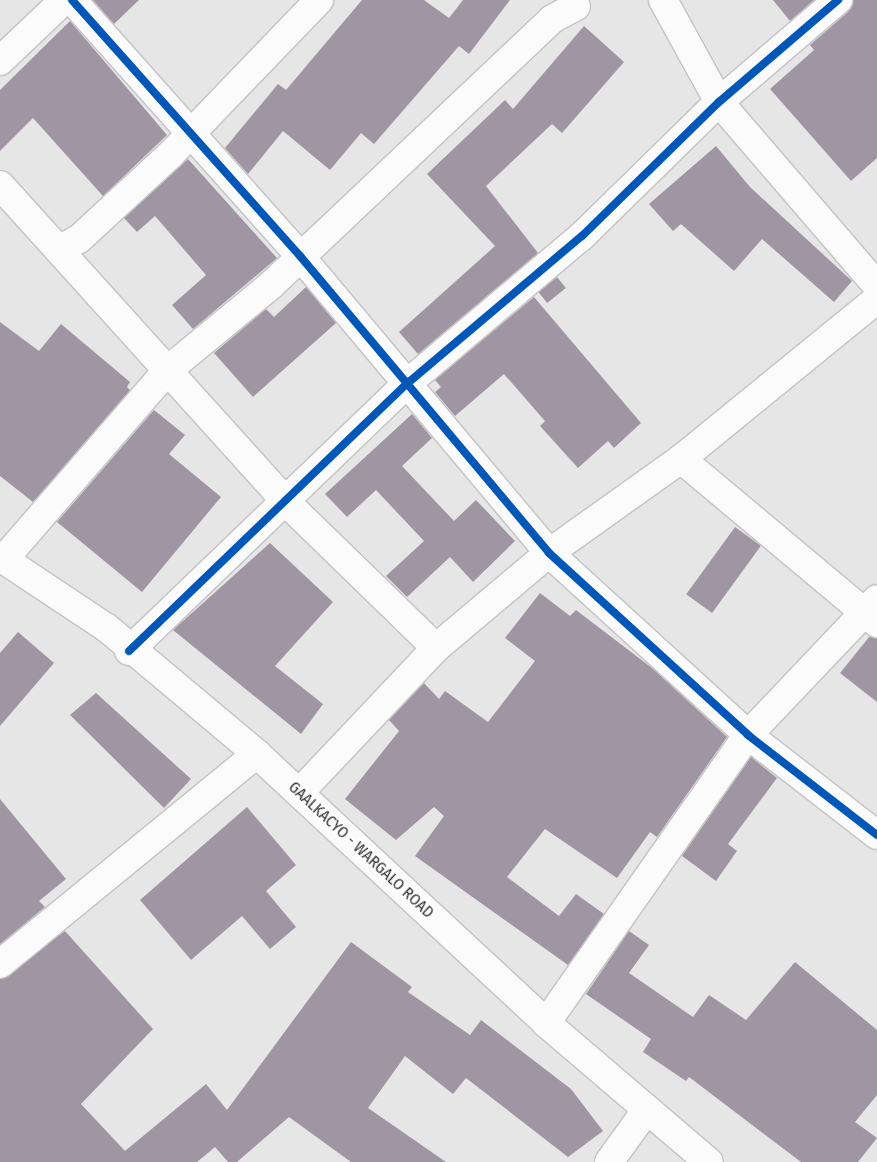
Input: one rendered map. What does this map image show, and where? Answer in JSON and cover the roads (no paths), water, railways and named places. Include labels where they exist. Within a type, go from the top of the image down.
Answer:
[{"type":"street","points":[[0,61],[64,0]]},
{"type":"street","points":[[72,0],[190,136],[300,256],[409,382],[549,553],[748,735],[877,835]]},
{"type":"street","points":[[60,249],[79,239],[190,136],[319,0]]},
{"type":"street","points":[[663,0],[719,102],[877,286]]},
{"type":"street","points":[[129,650],[286,502],[409,382],[582,236],[719,102],[838,0]]},
{"type":"street","points":[[2,558],[168,370],[300,256],[552,19],[576,2]]},
{"type":"street","points":[[0,185],[60,249],[144,349],[168,370],[286,502],[436,648]]},
{"type":"street","points":[[299,793],[436,648],[549,553],[681,459],[877,299]]},
{"type":"street","points":[[546,1023],[748,735],[873,612],[681,459]]},
{"type":"street","name":"GAALKACYO - WARGALO ROAD","points":[[2,558],[106,628],[129,650],[257,754],[546,1023],[646,1112],[709,1162]]},
{"type":"street","points":[[0,964],[257,754]]},
{"type":"street","points":[[609,1162],[646,1112]]}]
